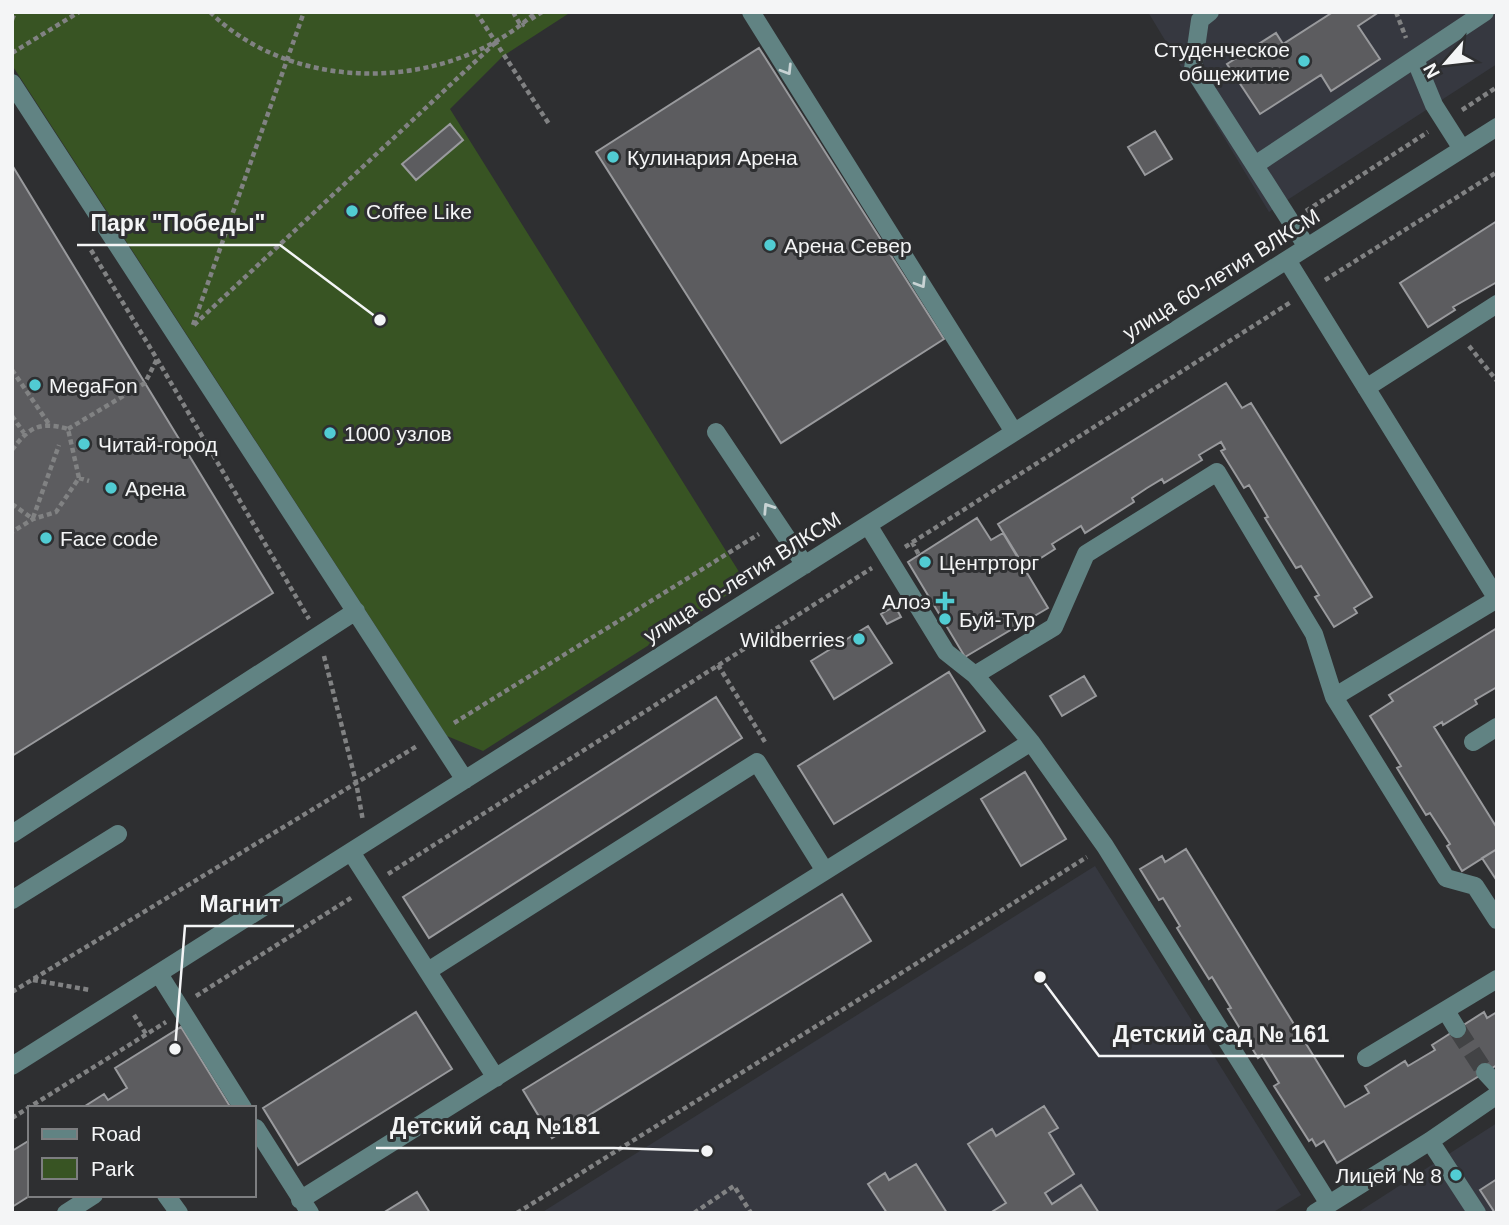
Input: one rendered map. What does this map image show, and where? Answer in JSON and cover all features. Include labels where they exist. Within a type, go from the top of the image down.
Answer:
[{"type":"street","points":[[751,12],[1014,432]]},
{"type":"street","points":[[1210,12],[1200,20],[1193,69],[1307,247]]},
{"type":"street","points":[[1255,165],[1485,12]]},
{"type":"street","points":[[1415,59],[1434,105],[1462,149]]},
{"type":"street","points":[[12,83],[465,780]]},
{"type":"street","name":"улица 60-летия ВЛКСМ","points":[[12,1066],[1497,127]]},
{"type":"street","points":[[1287,260],[1497,599],[1334,697]]},
{"type":"street","points":[[1366,388],[1497,304]]},
{"type":"street","points":[[716,432],[805,565]]},
{"type":"street","points":[[975,675],[1054,626],[1086,554],[1217,472],[1314,634],[1334,697],[1446,878],[1475,886],[1497,920]]},
{"type":"street","points":[[868,525],[946,652],[975,675],[1031,742],[1105,846],[1322,1208],[1430,1141],[1497,1095]]},
{"type":"street","points":[[12,834],[356,611]]},
{"type":"street","points":[[1473,742],[1497,727]]},
{"type":"street","points":[[256,1134],[305,1206],[496,1077],[1031,742]]},
{"type":"street","points":[[428,971],[757,762],[825,872]]},
{"type":"street","points":[[12,900],[118,834]]},
{"type":"street","points":[[359,847],[372,884],[496,1077]]},
{"type":"street","points":[[159,974],[242,1106]]},
{"type":"street","points":[[1366,1058],[1497,979]]},
{"type":"street","points":[[1446,1011],[1457,1029]]},
{"type":"street","points":[[1430,1141],[1477,1213]]},
{"type":"street","points":[[66,1213],[91,1197]]},
{"type":"path","points":[[12,20],[15,12]]},
{"type":"path","points":[[12,53],[79,12]]},
{"type":"path","points":[[210,12],[248,40],[286,58],[328,70],[370,74],[403,72],[455,61],[495,43],[542,12]]},
{"type":"path","points":[[303,12],[192,327],[495,43]]},
{"type":"path","points":[[476,12],[549,124]]},
{"type":"path","points":[[513,12],[521,26]]},
{"type":"path","points":[[521,26],[536,12]]},
{"type":"path","points":[[1291,220],[1497,87]]},
{"type":"path","points":[[31,1106],[168,1020],[179,1006],[1497,172]]},
{"type":"path","points":[[1456,330],[1497,382]]},
{"type":"path","points":[[158,359],[319,636],[356,782],[359,847]]},
{"type":"path","points":[[12,370],[49,424]]},
{"type":"path","points":[[12,450],[24,433],[49,424],[68,429],[145,383]]},
{"type":"path","points":[[12,416],[24,433]]},
{"type":"path","points":[[12,532],[33,519],[56,512],[79,478],[68,429]]},
{"type":"path","points":[[33,519],[59,445]]},
{"type":"path","points":[[79,478],[89,481]]},
{"type":"path","points":[[12,504],[33,519]]},
{"type":"path","points":[[12,992],[778,523]]},
{"type":"path","points":[[912,542],[919,555]]},
{"type":"path","points":[[718,665],[765,742],[757,762]]},
{"type":"path","points":[[517,1213],[1105,846]]},
{"type":"path","points":[[12,1118],[28,1108]]},
{"type":"path","points":[[694,1213],[734,1186],[751,1213]]},
{"type":"shaded area","points":[[1148,12],[1497,12],[1497,64],[1269,212]]},
{"type":"shaded area","points":[[1095,866],[1301,1195],[1272,1213],[541,1213]]},
{"type":"shaded area","name":"Лицей № 8","points":[[1497,1123],[1497,1213],[1357,1213]]},
{"type":"green space","points":[[12,12],[571,12],[503,56],[450,109],[746,583],[483,751],[447,736],[12,65]]},
{"type":"building","name":"Студенческое общежитие","points":[[1333,12],[1379,12],[1358,26],[1380,59],[1331,91],[1321,75],[1260,114],[1227,64],[1276,33],[1283,44]]},
{"type":"building","name":"Арена Север","points":[[759,48],[944,339],[781,443],[596,152]]},
{"type":"building","points":[[450,124],[463,140],[416,180],[402,164]]},
{"type":"building","points":[[1155,131],[1172,159],[1145,175],[1128,147]]},
{"type":"building","name":"Арена","points":[[12,165],[273,593],[12,756]]},
{"type":"building","points":[[1497,221],[1497,282],[1453,307],[1455,310],[1428,327],[1400,283]]},
{"type":"building","points":[[1226,383],[1242,408],[1251,403],[1372,597],[1354,608],[1357,613],[1334,627],[1315,597],[1319,595],[1301,566],[1296,568],[1265,518],[1268,517],[1249,485],[1244,488],[1221,451],[1225,449],[1221,442],[1199,455],[1202,460],[1164,483],[1162,479],[1147,488],[1132,498],[1134,502],[1085,533],[1081,526],[1052,544],[1055,549],[1025,568],[998,524]]},
{"type":"building","points":[[977,518],[991,540],[1003,533],[1048,608],[965,657],[908,562]]},
{"type":"building","points":[[895,606],[901,617],[887,624],[881,614]]},
{"type":"building","points":[[868,626],[892,663],[834,699],[811,661]]},
{"type":"building","points":[[1497,628],[1497,687],[1475,700],[1477,704],[1443,725],[1442,722],[1434,727],[1497,828],[1497,849],[1462,871],[1447,846],[1450,844],[1430,813],[1426,815],[1397,768],[1401,766],[1370,716],[1393,701],[1389,695]]},
{"type":"building","points":[[949,672],[985,731],[834,824],[798,766]]},
{"type":"building","points":[[1084,676],[1096,696],[1062,716],[1050,696]]},
{"type":"building","points":[[716,697],[742,738],[429,938],[403,897]]},
{"type":"building","points":[[1025,772],[1066,839],[1021,866],[981,799]]},
{"type":"building","points":[[1186,849],[1345,1107],[1369,1093],[1365,1086],[1405,1061],[1408,1066],[1435,1050],[1432,1045],[1484,1012],[1487,1018],[1497,1012],[1497,1065],[1337,1163],[1324,1141],[1316,1146],[1312,1139],[1309,1141],[1274,1086],[1279,1083],[1262,1055],[1258,1058],[1212,977],[1209,979],[1177,928],[1180,926],[1163,898],[1159,900],[1140,869],[1162,856],[1165,862]]},
{"type":"building","points":[[1497,849],[1497,881],[1482,858]]},
{"type":"building","points":[[842,894],[871,941],[552,1138],[523,1090]]},
{"type":"building","points":[[416,1012],[452,1069],[298,1165],[263,1108]]},
{"type":"building","points":[[181,1027],[230,1106],[85,1106],[104,1094],[108,1100],[127,1088],[115,1068]]},
{"type":"building","points":[[1044,1106],[1058,1128],[1049,1133],[1074,1174],[1045,1193],[1052,1204],[1081,1185],[1099,1213],[990,1213],[1006,1203],[968,1144],[992,1129],[996,1136]]},
{"type":"building","points":[[28,1141],[28,1197],[12,1207],[12,1151]]},
{"type":"building","points":[[916,1164],[947,1213],[887,1213],[868,1184],[885,1173],[889,1180]]},
{"type":"building","points":[[1497,1179],[1497,1213],[1495,1213],[1480,1190]]},
{"type":"building","points":[[417,1192],[430,1213],[383,1213]]},
{"type":"tunnel","points":[[1457,1029],[1485,1072]]},
{"type":"place","name":"Студенческое общежитие","points":[[1304,61]]},
{"type":"place","name":"Кулинария Арена","points":[[613,157]]},
{"type":"place","name":"Coffee Like","points":[[352,211]]},
{"type":"place","name":"Арена Север","points":[[770,245]]},
{"type":"place","name":"Парк \"Победы\"","points":[[380,320]]},
{"type":"place","name":"MegaFon","points":[[35,385]]},
{"type":"place","name":"1000 узлов","points":[[330,433]]},
{"type":"place","name":"Читай-город","points":[[84,444]]},
{"type":"place","name":"Арена","points":[[111,488]]},
{"type":"place","name":"Face code","points":[[46,538]]},
{"type":"place","name":"Центрторг","points":[[925,562]]},
{"type":"place","name":"Алоэ","points":[[945,601]]},
{"type":"place","name":"Буй-Тур","points":[[945,619]]},
{"type":"place","name":"Wildberries","points":[[859,639]]},
{"type":"place","name":"Детский сад № 161","points":[[1040,977]]},
{"type":"place","name":"Магнит","points":[[175,1049]]},
{"type":"place","name":"Детский сад №181","points":[[707,1151]]},
{"type":"place","name":"Лицей № 8","points":[[1456,1175]]}]
